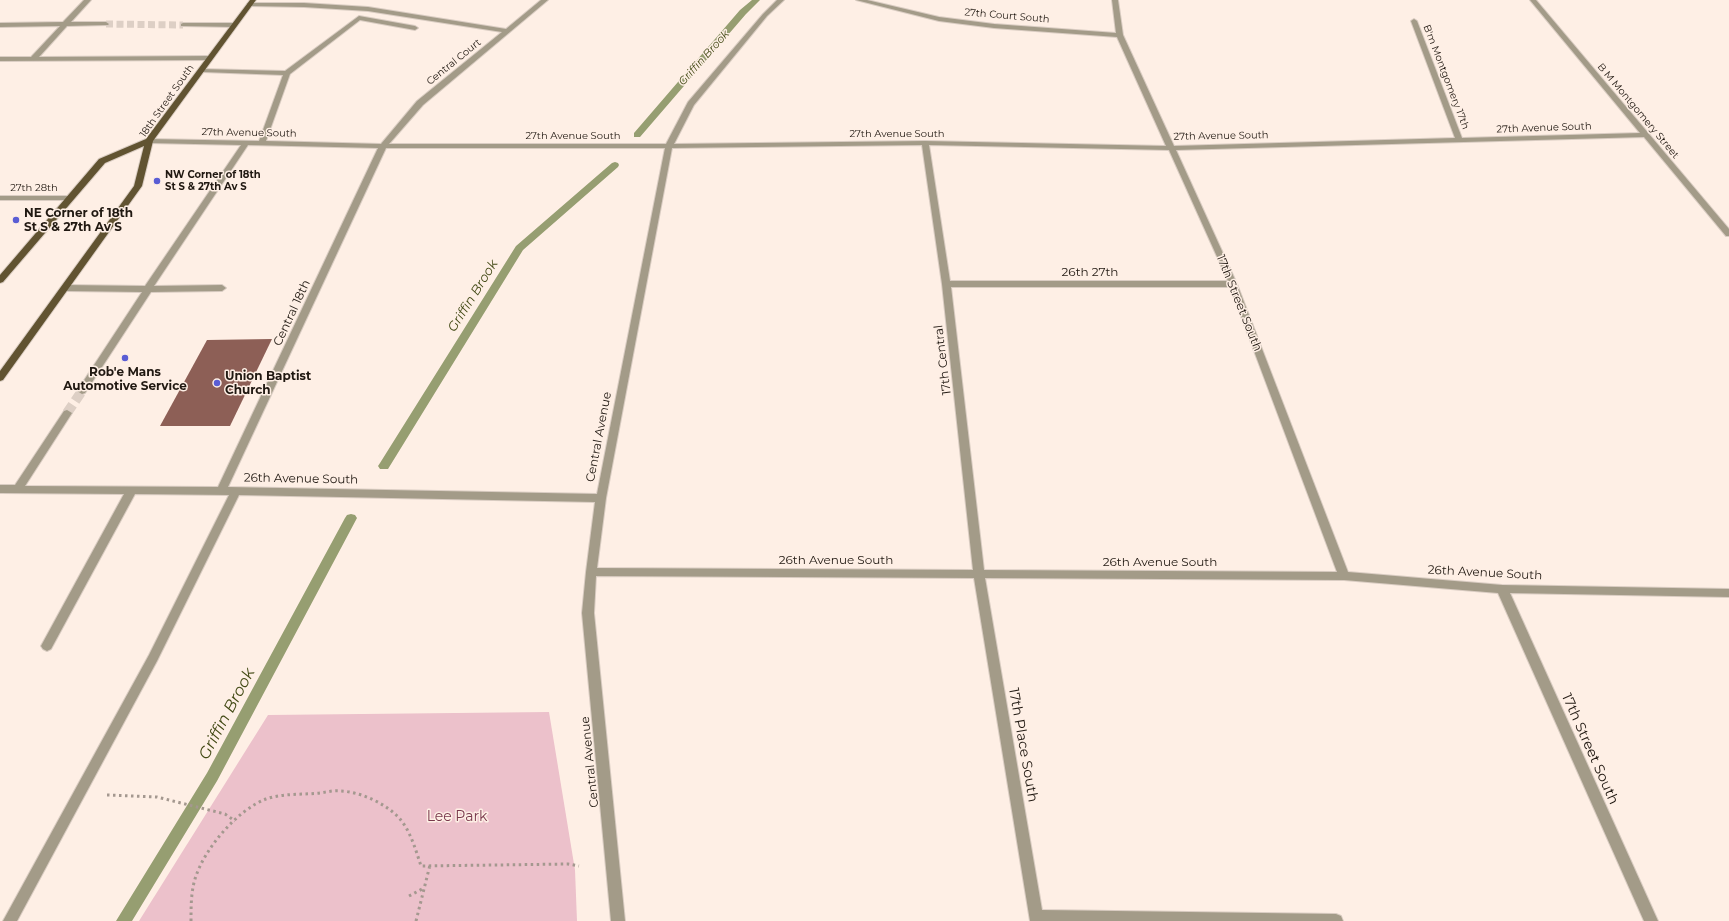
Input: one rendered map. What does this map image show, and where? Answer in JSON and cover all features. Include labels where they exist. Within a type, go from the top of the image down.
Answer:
[{"type":"main road","name":"18th Street South","points":[[0,378],[138,186],[149,141],[252,2]]},
{"type":"main road","points":[[0,280],[102,161],[149,141]]},
{"type":"street","points":[[33,59],[88,0]]},
{"type":"street","name":"Central Court","points":[[383,146],[420,103],[545,0]]},
{"type":"street","name":"Central Avenue","points":[[618,921],[588,613],[591,572],[601,498],[669,146],[691,104],[765,15],[782,0]]},
{"type":"street","name":"27th Court South","points":[[859,0],[939,19],[994,26],[1120,36]]},
{"type":"street","points":[[1115,0],[1120,36]]},
{"type":"street","name":"B M Montgomery Street","points":[[1533,0],[1644,135],[1729,234]]},
{"type":"street","points":[[252,2],[304,4],[380,11],[508,31]]},
{"type":"street","points":[[368,19],[380,11]]},
{"type":"street","points":[[262,143],[287,73],[359,18],[415,28]]},
{"type":"street","name":"B'm Montgomery 17th","points":[[1414,21],[1460,141]]},
{"type":"street","points":[[0,24],[106,24]]},
{"type":"street","points":[[183,25],[234,25]]},
{"type":"street","name":"17th Street South","points":[[1120,36],[1233,284],[1344,576]]},
{"type":"street","points":[[0,60],[210,58]]},
{"type":"street","points":[[202,70],[287,73]]},
{"type":"street","name":"27th Avenue South","points":[[149,141],[383,146],[669,146],[925,143],[1171,148],[1644,135]]},
{"type":"street","points":[[82,391],[148,289],[246,143]]},
{"type":"street","name":"17th Central","points":[[925,143],[946,284],[979,574]]},
{"type":"street","name":"Central 18th","points":[[221,491],[383,146]]},
{"type":"street","name":"27th 28th","points":[[0,198],[69,198]]},
{"type":"street","name":"26th 27th","points":[[946,284],[1233,284]]},
{"type":"street","points":[[66,288],[222,288]]},
{"type":"street","points":[[17,490],[67,413]]},
{"type":"street","name":"26th Avenue South","points":[[0,490],[236,491],[601,498]]},
{"type":"street","points":[[47,646],[131,491]]},
{"type":"street","points":[[10,921],[153,658],[236,491]]},
{"type":"street","name":"26th Avenue South","points":[[591,572],[1344,576],[1502,589],[1729,592]]},
{"type":"street","name":"17th Place South","points":[[979,574],[1037,918]]},
{"type":"street","name":"17th Street South","points":[[1502,589],[1651,921]]},
{"type":"street","points":[[1037,918],[1336,921]]},
{"type":"path","points":[[190,921],[196,873],[209,851],[224,831],[241,815],[261,801],[292,794],[343,791],[380,803],[400,820],[415,848],[421,866],[568,864],[579,866]]},
{"type":"path","points":[[79,794],[157,797],[225,814],[235,821]]},
{"type":"path","points":[[416,921],[430,865]]},
{"type":"path","points":[[409,896],[424,888]]},
{"type":"green space","name":"Lee Park","points":[[549,712],[575,870],[577,921],[139,921],[268,715]]},
{"type":"building","name":"Union Baptist Church","points":[[272,339],[230,426],[160,426],[207,340]]},
{"type":"waterway","name":"Griffin Brook","points":[[637,135],[743,12],[756,0]]},
{"type":"waterway","name":"Griffin Brook","points":[[384,466],[519,248],[615,165]]},
{"type":"waterway","name":"Griffin Brook","points":[[124,921],[212,777],[351,518]]},
{"type":"tunnel","points":[[106,24],[183,25]]},
{"type":"tunnel","points":[[67,413],[82,391]]},
{"type":"place","name":"NW Corner of 18th St S & 27th Av S","points":[[157,181]]},
{"type":"place","name":"NE Corner of 18th St S & 27th Av S","points":[[16,220]]},
{"type":"place","name":"Rob'e Mans Automotive Service","points":[[125,358]]},
{"type":"place","name":"Union Baptist Church","points":[[217,383]]}]
